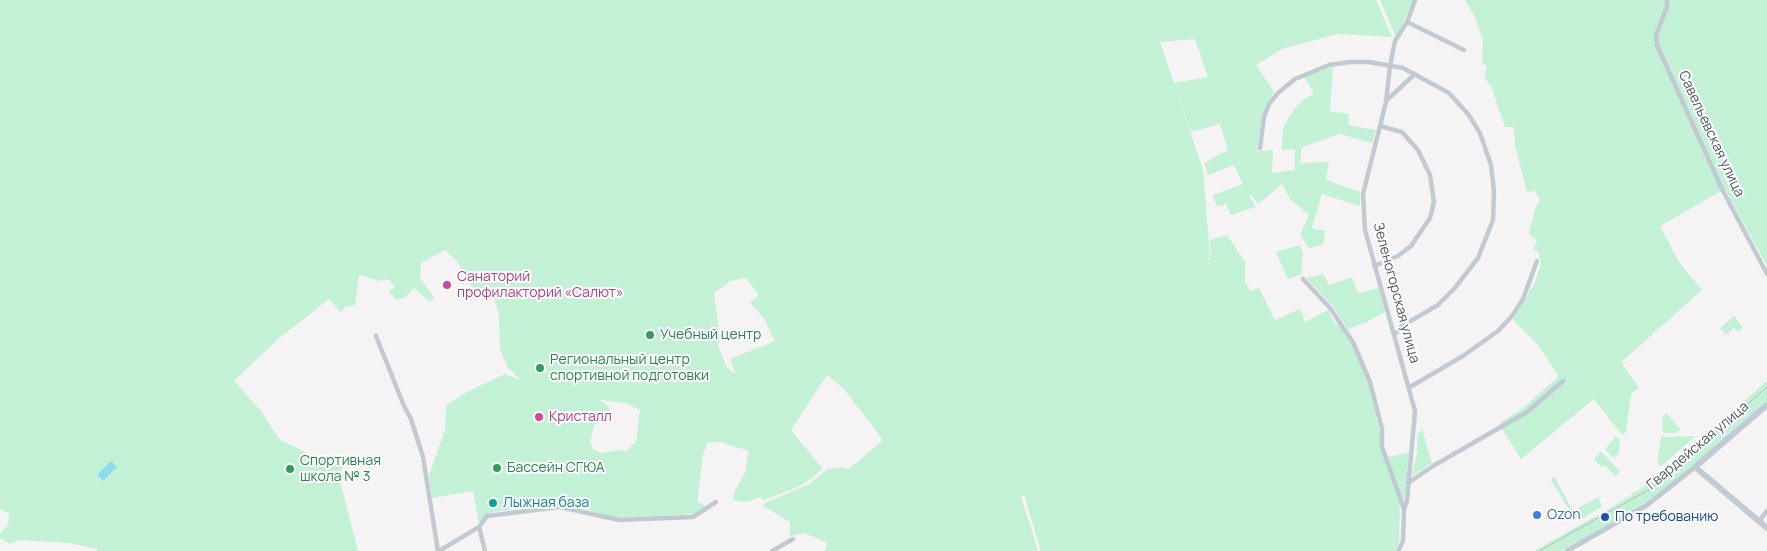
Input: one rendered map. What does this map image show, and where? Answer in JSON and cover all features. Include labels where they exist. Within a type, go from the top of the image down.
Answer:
[{"type":"main road","name":"Гвардейская улица","points":[[1696,467],[1767,404]]},
{"type":"main road","points":[[1696,467],[1767,528]]},
{"type":"street","name":"Зеленогорская улица","points":[[1404,509],[1415,410],[1410,386],[1365,230],[1363,194],[1386,102],[1395,41],[1407,22],[1415,0]]},
{"type":"street","name":"Савельевская улица","points":[[1667,0],[1667,7],[1656,35],[1657,45],[1717,180],[1767,274]]},
{"type":"street","points":[[1407,22],[1464,50]]},
{"type":"street","points":[[1260,148],[1264,117],[1269,104],[1278,93],[1295,79],[1329,65],[1350,62],[1403,68],[1449,93],[1474,123],[1491,165],[1493,220],[1478,258],[1468,272],[1438,305],[1402,326],[1395,334]]},
{"type":"street","points":[[1386,102],[1392,94],[1415,74]]},
{"type":"street","points":[[1374,266],[1398,256],[1411,246],[1430,218],[1434,202],[1430,175],[1418,150],[1402,132],[1380,126]]},
{"type":"street","points":[[1410,386],[1464,356],[1498,331],[1512,316],[1523,299],[1537,261]]},
{"type":"street","points":[[1303,278],[1330,308],[1353,342],[1375,401],[1382,429],[1382,447],[1404,509],[1403,541],[1398,551]]},
{"type":"street","points":[[376,336],[411,419],[423,457],[438,551],[479,527],[487,516],[560,507],[620,520],[693,517],[716,502]]},
{"type":"street","points":[[1408,483],[1433,466],[1527,412],[1563,381]]},
{"type":"street","name":"Гвардейская улица","points":[[1567,551],[1647,505],[1696,467]]},
{"type":"street","points":[[1759,521],[1767,511]]},
{"type":"street","points":[[479,527],[485,551]]},
{"type":"street","points":[[772,551],[792,539]]},
{"type":"green space","points":[[0,0],[1376,0],[1392,37],[1337,34],[1282,49],[1256,65],[1274,92],[1262,116],[1257,151],[1273,150],[1272,173],[1295,170],[1295,149],[1282,150],[1282,138],[1284,126],[1295,108],[1304,99],[1314,94],[1304,76],[1333,67],[1330,111],[1349,114],[1348,125],[1376,130],[1372,143],[1340,134],[1302,147],[1300,163],[1329,162],[1326,180],[1360,192],[1360,206],[1322,194],[1312,228],[1325,231],[1323,245],[1309,248],[1300,235],[1309,215],[1290,199],[1282,184],[1258,204],[1251,194],[1249,196],[1256,207],[1231,215],[1226,204],[1217,207],[1213,195],[1243,184],[1234,165],[1208,175],[1204,163],[1228,150],[1220,124],[1191,132],[1174,83],[1208,77],[1195,39],[1160,42],[1203,170],[1210,257],[1199,273],[1211,257],[1210,240],[1227,235],[1245,262],[1245,282],[1251,291],[1259,288],[1275,320],[1300,309],[1305,322],[1328,310],[1335,324],[1339,323],[1348,335],[1367,378],[1381,437],[1380,447],[1400,503],[1399,542],[1395,551],[1041,551],[1024,495],[1021,497],[1038,551],[825,551],[827,543],[805,533],[790,536],[790,522],[761,505],[809,484],[828,469],[841,467],[849,469],[883,440],[843,388],[827,375],[791,430],[823,469],[807,482],[791,490],[763,500],[760,497],[746,502],[733,500],[734,493],[745,472],[749,451],[721,442],[708,442],[703,454],[698,496],[698,504],[701,502],[705,506],[698,514],[619,518],[602,515],[586,509],[551,505],[492,512],[479,523],[473,491],[432,498],[429,475],[445,430],[446,407],[449,403],[469,391],[505,374],[520,380],[507,366],[500,349],[499,315],[494,297],[472,287],[457,261],[445,250],[421,263],[420,278],[434,297],[430,302],[414,288],[405,298],[396,300],[389,291],[395,287],[388,279],[379,281],[359,275],[355,305],[345,307],[341,312],[329,299],[278,339],[234,381],[261,411],[280,440],[332,465],[343,467],[339,477],[358,551],[97,551],[97,549],[69,543],[20,540],[10,544],[0,538],[0,533],[8,525],[9,514],[0,509]],"holes":[[[746,278],[759,295],[750,303],[764,318],[775,341],[730,359],[736,374],[727,368],[718,346],[720,338],[714,293],[730,281]],[[600,400],[625,403],[640,410],[636,442],[626,451],[601,453],[594,450],[590,443],[594,425],[608,418],[609,407]]]},
{"type":"green space","points":[[1380,0],[1413,0],[1397,36],[1395,35]]},
{"type":"green space","points":[[1465,0],[1767,0],[1767,266],[1725,189],[1660,226],[1679,262],[1702,290],[1621,362],[1639,388],[1631,394],[1626,432],[1622,435],[1594,399],[1521,459],[1499,424],[1523,408],[1559,376],[1537,344],[1513,320],[1535,282],[1541,263],[1538,251],[1533,249],[1537,240],[1529,234],[1535,209],[1540,200],[1535,191],[1527,192],[1515,146],[1514,127],[1505,127],[1491,86],[1484,78],[1487,66],[1482,62],[1483,41],[1475,17]]},
{"type":"green space","points":[[1300,245],[1303,254],[1301,274],[1288,279],[1276,252]]},
{"type":"green space","points":[[1323,274],[1329,285],[1352,277],[1358,293],[1379,288],[1385,312],[1367,322],[1348,329],[1332,305],[1306,278]]},
{"type":"green space","points":[[1734,316],[1743,327],[1738,332],[1734,328],[1726,335],[1720,328]]},
{"type":"green space","points":[[1767,381],[1767,401],[1666,489],[1619,519],[1561,551],[1534,551],[1612,507],[1656,479]]},
{"type":"green space","points":[[1666,413],[1681,430],[1676,433],[1664,433],[1662,430],[1663,417]]},
{"type":"green space","points":[[1422,429],[1432,463],[1412,476],[1417,453],[1417,435]]},
{"type":"green space","points":[[1616,436],[1620,441],[1619,454],[1613,458],[1605,449]]},
{"type":"green space","points":[[1696,436],[1661,466],[1657,463],[1661,437]]},
{"type":"green space","points":[[1601,451],[1620,472],[1615,476],[1604,465],[1601,467],[1594,459]]},
{"type":"green space","points":[[1409,453],[1405,498],[1402,501],[1387,457]]},
{"type":"green space","points":[[1554,476],[1573,511],[1599,497],[1602,507],[1579,520],[1574,518],[1551,480]]},
{"type":"water","points":[[111,461],[117,467],[103,481],[97,475]]},
{"type":"tram line","points":[[1539,551],[1652,488],[1767,387]]},
{"type":"place","name":"Санаторий профилакторий «Салют»","points":[[447,285]]},
{"type":"place","name":"Учебный центр","points":[[650,335]]},
{"type":"place","name":"Региональный центр спортивной подготовки","points":[[540,368]]},
{"type":"place","name":"Кристалл","points":[[539,417]]},
{"type":"place","name":"Бассейн СГЮА","points":[[497,468]]},
{"type":"place","name":"Спортивная школа № 3","points":[[290,469]]},
{"type":"place","name":"Лыжная база","points":[[493,503]]},
{"type":"place","name":"Ozon","points":[[1537,515]]},
{"type":"place","name":"По требованию","points":[[1605,517]]}]
